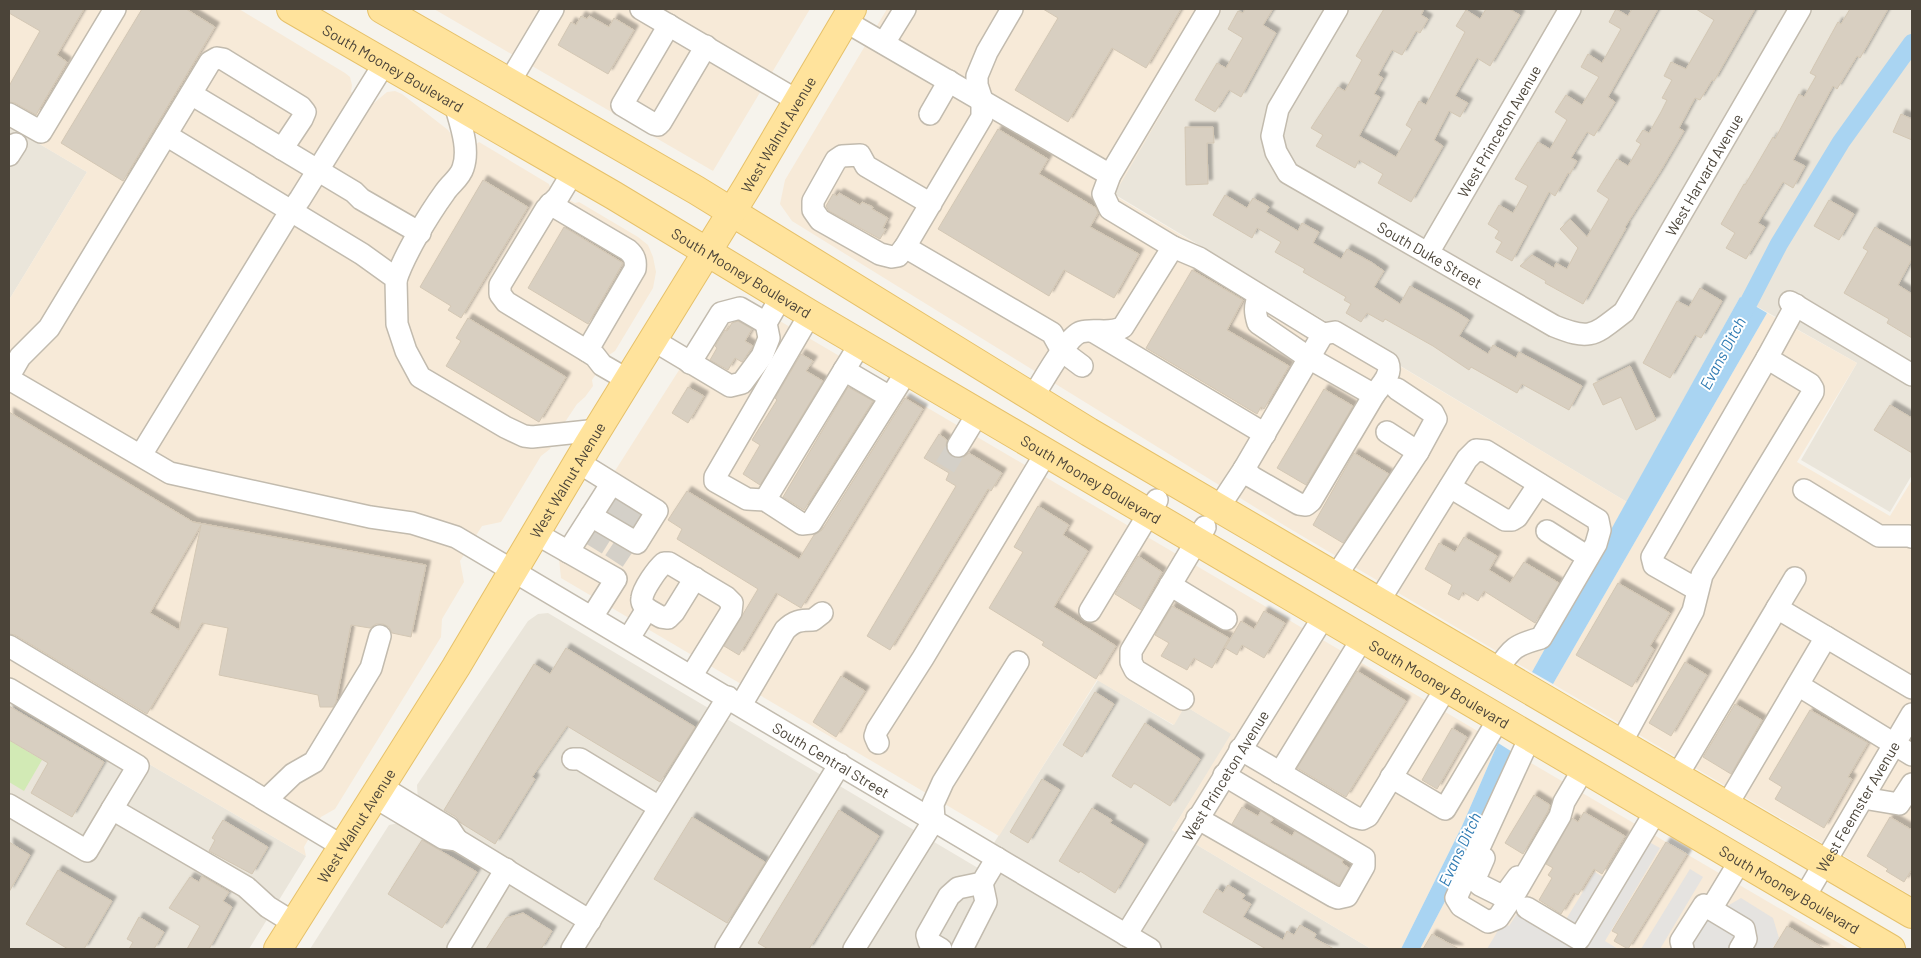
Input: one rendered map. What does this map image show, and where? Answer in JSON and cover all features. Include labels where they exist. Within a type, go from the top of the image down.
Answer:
[{"type":"main road","name":"South Mooney Boulevard","points":[[291,9],[573,172],[860,344],[1079,472],[1153,506],[1207,525]]},
{"type":"main road","name":"South Mooney Boulevard","points":[[382,9],[732,212],[1032,398],[1207,525],[1324,616],[1498,720],[1584,768],[1804,898],[1862,942],[1891,949]]},
{"type":"main road","name":"West Walnut Avenue","points":[[278,949],[456,667],[849,15]]},
{"type":"main road","points":[[1207,525],[1307,584],[1315,585],[1336,576],[1912,914]]},
{"type":"main road","points":[[1324,616],[1335,605],[1346,604],[1471,677],[1615,740]]},
{"type":"street","points":[[9,114],[41,132],[115,9]]},
{"type":"street","points":[[510,82],[553,9]]},
{"type":"street","points":[[641,9],[798,101]]},
{"type":"street","points":[[884,43],[905,9]]},
{"type":"street","points":[[898,252],[931,204],[982,117],[982,100],[977,85],[977,76],[987,52],[1012,9]]},
{"type":"street","points":[[1209,9],[1110,174],[1103,194],[1110,208],[1173,247],[1199,258],[1323,334],[1335,332],[1388,363],[1390,368],[1311,501],[1306,505],[1299,504],[1252,477],[1244,469]]},
{"type":"street","name":"South Duke Street","points":[[1336,9],[1278,108],[1272,136],[1276,152],[1288,173],[1554,326],[1574,334],[1597,333]]},
{"type":"street","name":"West Princeton Avenue","points":[[1428,252],[1570,9]]},
{"type":"street","name":"West Harvard Avenue","points":[[1597,333],[1624,312],[1800,9]]},
{"type":"street","points":[[849,15],[884,43],[1110,174]]},
{"type":"street","points":[[669,25],[622,105],[654,124],[658,125],[661,122],[706,46]]},
{"type":"street","points":[[9,378],[29,346],[43,336],[49,328],[210,62],[217,58],[223,59],[301,107],[305,112],[302,119],[282,150]]},
{"type":"street","points":[[141,455],[384,64]]},
{"type":"street","points":[[930,114],[949,81]]},
{"type":"street","points":[[191,94],[354,192],[361,199],[420,233]]},
{"type":"street","points":[[455,104],[465,146],[463,168],[455,182],[446,190],[420,233],[396,280],[397,324],[406,351],[420,376],[505,427],[524,436],[532,437],[598,430]]},
{"type":"street","points":[[166,135],[362,254],[387,271],[396,280]]},
{"type":"street","points":[[931,204],[866,166],[860,155],[842,156],[836,160],[813,201],[813,210],[820,220],[880,254],[898,252],[1052,333],[1062,351],[1082,366]]},
{"type":"street","points":[[573,172],[558,197],[550,204],[500,285],[500,294],[511,306],[587,350],[602,365],[628,380]]},
{"type":"street","points":[[550,204],[628,250],[633,254],[636,261],[635,269],[587,350]]},
{"type":"street","points":[[1032,398],[1062,351],[1075,335],[1081,332],[1117,331],[1124,327],[1173,247]]},
{"type":"street","points":[[1259,296],[1255,303],[1258,323],[1310,358],[1374,395]]},
{"type":"street","points":[[653,340],[730,386],[742,383],[762,356],[769,338],[766,323],[781,297]]},
{"type":"street","points":[[1698,590],[1654,565],[1652,557],[1767,358],[1793,304],[1912,375]]},
{"type":"street","points":[[690,363],[721,313],[740,308],[766,323]]},
{"type":"street","points":[[810,314],[715,476],[715,481],[747,499],[765,500],[802,524],[811,523],[907,371]]},
{"type":"street","points":[[1094,332],[1265,434]]},
{"type":"street","points":[[1183,699],[1135,670],[1131,662],[1131,651],[1207,525],[1244,469],[1323,334]]},
{"type":"street","points":[[765,500],[860,344]]},
{"type":"street","points":[[1615,740],[1693,611],[1702,575],[1813,392],[1814,389],[1810,384],[1767,358]]},
{"type":"street","points":[[844,370],[890,397]]},
{"type":"street","name":"South Central Street","points":[[9,378],[170,473],[370,516],[412,523],[439,530],[456,537],[1150,949]]},
{"type":"street","points":[[1336,576],[1418,452],[1436,419],[1427,408],[1397,389]]},
{"type":"street","points":[[958,446],[978,413]]},
{"type":"street","points":[[1387,432],[1418,452]]},
{"type":"street","points":[[1379,601],[1467,459],[1476,450],[1486,451],[1598,520],[1600,530],[1596,544],[1541,638],[1522,643],[1510,651],[1497,670]]},
{"type":"street","points":[[878,743],[875,736],[877,730],[923,658],[1046,453]]},
{"type":"street","points":[[578,462],[610,536],[592,617]]},
{"type":"street","points":[[1450,487],[1504,520],[1512,520],[1522,512],[1539,484]]},
{"type":"street","points":[[1804,490],[1878,536],[1911,535]]},
{"type":"street","points":[[1090,611],[1153,506]]},
{"type":"street","points":[[1547,531],[1588,557]]},
{"type":"street","points":[[536,534],[610,536]]},
{"type":"street","points":[[692,676],[731,612],[732,603],[726,597],[695,578],[669,563],[664,563],[659,567],[644,592],[642,599],[643,605],[647,609],[661,617],[668,618],[674,612],[695,578]]},
{"type":"street","points":[[1677,776],[1795,578]]},
{"type":"street","points":[[1170,585],[1226,619]]},
{"type":"street","points":[[1777,608],[1912,688]]},
{"type":"street","points":[[628,638],[647,609]]},
{"type":"street","points":[[572,949],[659,808],[785,630],[792,623],[800,620],[813,620],[822,613]]},
{"type":"street","name":"West Princeton Avenue","points":[[1126,935],[1324,616]]},
{"type":"street","points":[[266,800],[292,774],[314,762],[371,668],[380,636]]},
{"type":"street","points":[[1727,805],[1826,637]]},
{"type":"street","points":[[1280,773],[1362,639]]},
{"type":"street","points":[[9,646],[342,846]]},
{"type":"street","points":[[854,949],[934,820],[933,804],[943,782],[1018,662]]},
{"type":"street","points":[[1798,685],[1912,754]]},
{"type":"street","points":[[1240,749],[1355,817],[1362,819],[1368,816],[1446,688]]},
{"type":"street","points":[[9,690],[138,766],[86,851],[9,805]]},
{"type":"street","name":"West Feemster Avenue","points":[[1804,898],[1912,714]]},
{"type":"street","points":[[1391,777],[1445,809],[1498,720]]},
{"type":"street","points":[[1530,737],[1456,898],[1461,906],[1488,922],[1498,918],[1517,890],[1560,816],[1564,801]]},
{"type":"street","points":[[573,759],[580,759],[659,808]]},
{"type":"street","points":[[726,949],[840,764]]},
{"type":"street","points":[[1489,828],[1493,839],[1477,874],[1476,881],[1486,889],[1500,895],[1507,892],[1516,881],[1584,768]]},
{"type":"street","points":[[1197,818],[1333,896],[1338,898],[1347,896],[1364,866],[1364,858],[1224,775]]},
{"type":"street","points":[[1863,798],[1899,804],[1912,784]]},
{"type":"street","points":[[376,791],[444,838],[457,840],[590,921]]},
{"type":"street","points":[[112,809],[246,887],[268,907],[294,923]]},
{"type":"street","points":[[1527,908],[1577,944],[1656,811]]},
{"type":"street","points":[[962,949],[986,902],[982,883],[997,858]]},
{"type":"street","points":[[1711,909],[1740,861]]},
{"type":"street","points":[[458,949],[506,869]]},
{"type":"street","points":[[941,949],[929,942],[927,935],[949,896],[958,888],[982,883]]},
{"type":"street","points":[[1684,949],[1681,941],[1704,905],[1744,929],[1746,939],[1740,949]]},
{"type":"shaded area","points":[[9,9],[239,9],[345,73],[350,77],[351,92],[374,103],[387,92],[395,91],[402,94],[448,130],[453,137],[475,145],[479,142],[549,184],[551,190],[575,203],[579,202],[638,237],[648,245],[653,257],[656,272],[653,288],[615,351],[609,355],[592,380],[593,386],[577,404],[565,422],[560,425],[550,443],[550,449],[541,456],[501,522],[482,526],[460,561],[464,582],[442,619],[441,637],[335,809],[321,817],[304,847],[306,856],[9,682],[9,300],[87,172],[9,126]]},
{"type":"shaded area","points":[[434,9],[810,9],[713,171]]},
{"type":"shaded area","points":[[887,9],[1222,9],[1114,195],[1627,502],[1532,672],[1287,527],[792,221],[780,204],[785,180]]},
{"type":"shaded area","points":[[1222,9],[1912,9],[1912,475],[1890,512],[1801,460],[1857,363],[1740,297],[1627,502],[1114,194]]},
{"type":"shaded area","points":[[9,126],[87,172],[9,300]]},
{"type":"shaded area","points":[[739,297],[1498,743],[1462,826],[1401,949],[1371,949],[1172,830],[1231,734],[1185,706],[1174,725],[1097,680],[999,836],[561,578],[559,559],[721,304]]},
{"type":"shaded area","points":[[1767,313],[1857,363],[1797,462],[1890,516],[1912,480],[1912,896],[1553,684]]},
{"type":"shaded area","points":[[548,613],[978,868],[1098,680],[1173,725],[1185,706],[1232,734],[1172,830],[1371,949],[310,949],[389,825],[404,822],[418,801],[417,785],[528,621],[538,614]]},
{"type":"shaded area","points":[[9,682],[306,856],[249,949],[9,949]]},
{"type":"shaded area","points":[[1514,753],[1849,949],[1420,949],[1453,886]]},
{"type":"shaded area","points":[[1638,836],[1660,848],[1605,941],[1618,949],[1487,949],[1503,922],[1509,926],[1527,898],[1565,921],[1595,872],[1610,881]]},
{"type":"shaded area","points":[[1690,869],[1703,877],[1660,949],[1641,949]]},
{"type":"shaded area","points":[[1741,898],[1773,918],[1779,938],[1772,949],[1666,949],[1691,942],[1705,919]]},
{"type":"green space","points":[[9,740],[42,760],[24,791],[9,782]]},
{"type":"water","points":[[1740,297],[1767,313],[1553,684],[1532,672]]},
{"type":"water","points":[[1498,743],[1514,753],[1453,886],[1420,949],[1401,949],[1462,826]]},
{"type":"building","points":[[9,9],[84,9],[57,55],[67,62],[36,115],[15,103],[9,102],[9,86],[40,31],[9,13]]},
{"type":"building","points":[[142,9],[186,9],[215,27],[123,181],[61,143]]},
{"type":"building","points":[[1043,9],[1181,9],[1146,68],[1112,48],[1068,122],[1015,90],[1058,18]]},
{"type":"building","points":[[1245,9],[1273,9],[1263,25],[1276,33],[1241,97],[1229,90],[1215,112],[1195,100],[1217,63],[1226,68],[1243,38],[1228,29],[1238,11],[1243,13]]},
{"type":"building","points":[[1384,9],[1424,9],[1421,15],[1428,19],[1420,33],[1416,31],[1402,55],[1392,50],[1378,75],[1383,78],[1374,94],[1380,97],[1359,136],[1396,157],[1412,129],[1406,125],[1419,101],[1426,105],[1465,32],[1456,26],[1466,10],[1480,19],[1486,9],[1509,9],[1520,15],[1490,66],[1477,58],[1455,96],[1468,103],[1460,117],[1449,111],[1434,140],[1443,146],[1411,202],[1378,183],[1383,174],[1359,160],[1355,168],[1316,146],[1323,135],[1311,128],[1338,87],[1345,91],[1362,60],[1356,56]]},
{"type":"building","points":[[1616,9],[1628,16],[1632,9],[1658,9],[1608,97],[1615,102],[1594,136],[1587,132],[1571,158],[1577,161],[1570,174],[1568,173],[1555,196],[1549,192],[1512,261],[1496,252],[1502,242],[1495,238],[1499,231],[1488,224],[1499,205],[1513,213],[1528,186],[1515,179],[1538,142],[1550,149],[1567,120],[1555,112],[1566,95],[1582,105],[1599,77],[1581,67],[1588,54],[1602,63],[1621,29],[1609,22]]},
{"type":"building","points":[[1696,9],[1755,9],[1714,81],[1712,80],[1700,100],[1695,98],[1679,128],[1684,131],[1625,227],[1583,304],[1545,283],[1546,281],[1520,266],[1532,255],[1554,268],[1556,263],[1567,269],[1578,248],[1560,229],[1570,219],[1587,237],[1609,199],[1597,191],[1617,159],[1628,166],[1641,144],[1636,141],[1643,130],[1649,133],[1667,100],[1662,98],[1672,80],[1664,76],[1671,62],[1686,69],[1714,20]]},
{"type":"building","points":[[1850,9],[1888,9],[1860,58],[1857,56],[1837,89],[1833,86],[1793,160],[1805,166],[1793,188],[1783,182],[1758,223],[1765,227],[1746,259],[1726,248],[1735,233],[1721,224],[1773,137],[1775,139],[1799,94],[1804,97],[1816,76],[1810,73],[1838,22],[1841,24]]},
{"type":"building","points":[[581,16],[587,19],[589,16],[609,27],[614,18],[634,30],[608,74],[558,45],[571,22],[576,25]]},
{"type":"building","points":[[1901,114],[1912,119],[1912,140],[1893,132]]},
{"type":"building","points":[[1185,127],[1213,127],[1214,143],[1207,143],[1208,184],[1186,185]]},
{"type":"building","points":[[998,129],[1048,159],[1039,174],[1096,208],[1098,213],[1090,227],[1139,254],[1114,298],[1064,270],[1049,296],[938,229]]},
{"type":"building","points":[[483,180],[528,207],[461,318],[448,310],[451,306],[420,287]]},
{"type":"building","points":[[839,193],[860,205],[862,202],[873,207],[872,209],[888,218],[883,228],[886,229],[880,239],[829,211],[826,206],[833,194],[837,196]]},
{"type":"building","points":[[1225,195],[1247,208],[1253,198],[1269,207],[1266,212],[1298,231],[1302,223],[1319,232],[1313,243],[1341,259],[1347,249],[1371,262],[1384,271],[1374,287],[1400,304],[1410,286],[1458,313],[1469,320],[1459,336],[1488,354],[1493,345],[1516,358],[1519,352],[1582,386],[1569,410],[1522,384],[1517,393],[1471,367],[1469,370],[1433,346],[1385,319],[1383,322],[1367,313],[1361,322],[1346,313],[1351,304],[1344,300],[1346,297],[1303,272],[1305,269],[1275,252],[1281,242],[1257,228],[1252,238],[1213,215]]},
{"type":"building","points":[[1829,200],[1854,214],[1839,240],[1814,226]]},
{"type":"building","points":[[564,227],[623,263],[588,324],[528,288]]},
{"type":"building","points":[[1875,227],[1912,248],[1912,259],[1898,285],[1912,294],[1912,338],[1887,323],[1889,319],[1844,293],[1868,251],[1863,248]]},
{"type":"building","points":[[1192,270],[1243,300],[1227,330],[1289,366],[1264,409],[1261,407],[1257,414],[1146,348]]},
{"type":"building","points":[[1700,288],[1722,301],[1701,338],[1695,335],[1670,378],[1643,363],[1677,301],[1689,307]]},
{"type":"building","points":[[468,318],[566,377],[539,422],[446,366],[461,341],[456,338]]},
{"type":"building","points":[[738,321],[752,329],[745,341],[753,346],[742,362],[735,358],[728,370],[710,360],[717,348],[715,346],[725,330],[727,331],[732,323]]},
{"type":"building","points":[[801,354],[813,361],[806,371],[823,381],[760,485],[743,474],[760,445],[752,440],[777,400],[775,398]]},
{"type":"building","points":[[1630,366],[1656,420],[1636,430],[1621,397],[1603,405],[1593,384]]},
{"type":"building","points":[[688,387],[704,396],[688,423],[672,413]]},
{"type":"building","points":[[848,387],[873,401],[804,510],[783,497]]},
{"type":"building","points":[[1324,389],[1353,406],[1306,485],[1277,468]]},
{"type":"building","points":[[905,398],[923,409],[801,608],[776,593],[739,655],[724,646],[758,589],[677,539],[682,529],[668,520],[687,491],[799,559],[814,535],[822,530]]},
{"type":"building","points":[[1890,405],[1912,418],[1912,453],[1874,430]]},
{"type":"building","points":[[9,412],[193,522],[426,565],[411,637],[392,633],[389,627],[383,624],[376,624],[370,628],[351,625],[336,702],[333,707],[320,707],[318,695],[219,675],[228,628],[202,623],[147,714],[15,635],[9,634]],"holes":[[[201,525],[179,630],[150,613]]]},
{"type":"building","points":[[939,434],[947,440],[947,452],[951,456],[964,457],[969,453],[1002,473],[991,491],[988,489],[890,650],[867,636],[956,486],[946,480],[949,473],[924,458]]},
{"type":"building","points":[[1354,453],[1389,474],[1343,543],[1313,525]]},
{"type":"building","points":[[1038,506],[1069,525],[1063,535],[1088,551],[1054,607],[1116,646],[1096,679],[1042,645],[1044,642],[989,608],[1023,552],[1014,547]]},
{"type":"building","points":[[1464,537],[1497,556],[1489,570],[1510,583],[1524,562],[1559,583],[1535,623],[1484,591],[1478,601],[1463,592],[1459,600],[1448,594],[1452,585],[1425,569],[1439,543],[1455,552]]},
{"type":"building","points":[[1138,556],[1162,572],[1141,610],[1115,594]]},
{"type":"building","points":[[1618,583],[1670,613],[1650,646],[1654,649],[1632,687],[1576,655]]},
{"type":"building","points":[[1172,606],[1229,638],[1212,668],[1194,658],[1187,670],[1161,656],[1169,643],[1155,635]]},
{"type":"building","points":[[1264,611],[1285,623],[1264,658],[1242,645],[1237,655],[1225,648],[1241,621],[1254,629]]},
{"type":"building","points":[[566,648],[695,727],[660,782],[567,726],[532,777],[535,779],[495,844],[444,810],[534,664],[550,674]]},
{"type":"building","points":[[1685,662],[1707,675],[1671,736],[1649,723]]},
{"type":"building","points":[[1357,671],[1406,701],[1346,797],[1297,768]]},
{"type":"building","points":[[841,676],[865,691],[836,737],[813,722]]},
{"type":"building","points":[[1095,692],[1114,704],[1082,757],[1063,745]]},
{"type":"building","points":[[1735,704],[1762,720],[1731,774],[1703,757]]},
{"type":"building","points":[[9,706],[104,762],[72,817],[31,793],[48,763],[9,740]]},
{"type":"building","points":[[1810,710],[1868,743],[1848,777],[1852,779],[1824,828],[1775,799],[1782,787],[1769,779]]},
{"type":"building","points":[[1145,723],[1200,759],[1170,806],[1134,783],[1131,788],[1112,776]]},
{"type":"building","points":[[1452,728],[1467,737],[1437,789],[1422,780]]},
{"type":"building","points":[[1042,779],[1060,790],[1028,843],[1010,832]]},
{"type":"building","points":[[1534,795],[1550,805],[1523,854],[1505,843]]},
{"type":"building","points":[[1242,807],[1258,816],[1261,811],[1273,819],[1270,823],[1292,836],[1295,831],[1343,860],[1342,863],[1349,868],[1339,885],[1232,824]]},
{"type":"building","points":[[1092,808],[1112,820],[1110,823],[1144,844],[1115,893],[1080,871],[1079,873],[1059,861]]},
{"type":"building","points":[[839,810],[879,836],[809,949],[768,949],[758,943]]},
{"type":"building","points":[[1584,812],[1625,836],[1602,874],[1594,869],[1578,895],[1574,893],[1561,914],[1539,900],[1552,878],[1548,875],[1553,868],[1546,864],[1572,818],[1578,822]]},
{"type":"building","points":[[692,817],[765,862],[727,923],[654,879]]},
{"type":"building","points":[[1890,817],[1912,830],[1912,869],[1904,882],[1867,856]]},
{"type":"building","points":[[223,820],[268,847],[252,874],[209,851],[215,840],[212,838]]},
{"type":"building","points":[[422,840],[477,872],[442,928],[388,894]]},
{"type":"building","points":[[9,842],[30,855],[9,892]]},
{"type":"building","points":[[1666,842],[1687,854],[1628,949],[1614,941],[1618,934],[1612,931]]},
{"type":"building","points":[[58,870],[112,901],[84,949],[68,949],[26,924]]},
{"type":"building","points":[[202,876],[229,892],[223,901],[232,907],[209,949],[187,949],[200,926],[169,908],[190,877],[199,882]]},
{"type":"building","points":[[1228,885],[1245,895],[1242,899],[1251,904],[1243,917],[1283,940],[1287,931],[1294,935],[1300,925],[1316,934],[1314,938],[1334,949],[1266,949],[1203,912],[1217,889],[1223,893]]},
{"type":"building","points":[[523,913],[552,931],[541,949],[486,949],[506,918]]},
{"type":"building","points":[[139,917],[164,932],[154,949],[129,949],[133,942],[127,939]]},
{"type":"building","points":[[1787,926],[1825,949],[1773,949]]},
{"type":"building","points":[[1432,934],[1459,949],[1423,949]]},
{"type":"waterway","name":"Evans Ditch","points":[[1738,323],[1779,244],[1841,142],[1912,43]]},
{"type":"tunnel","points":[[945,467],[958,446]]},
{"type":"tunnel","points":[[611,517],[622,499]]},
{"type":"tunnel","points":[[627,526],[637,509]]},
{"type":"tunnel","points":[[593,548],[603,532]]},
{"type":"tunnel","points":[[614,561],[624,546]]}]
